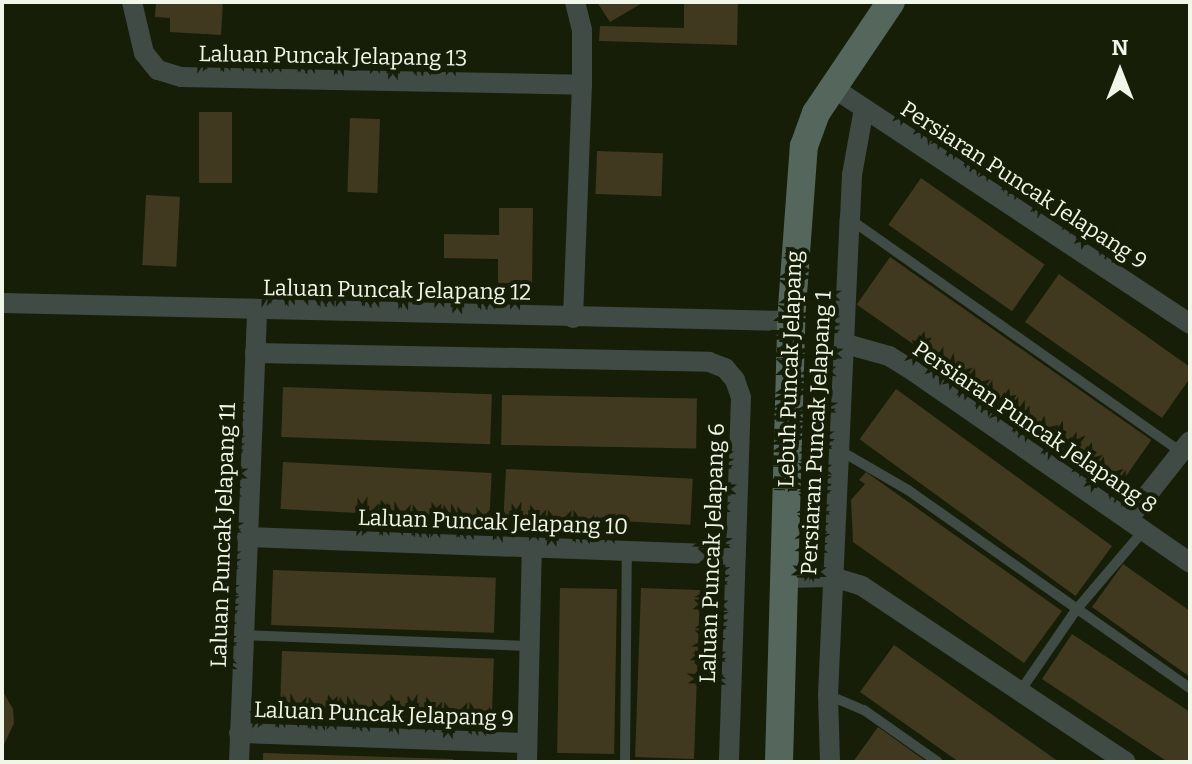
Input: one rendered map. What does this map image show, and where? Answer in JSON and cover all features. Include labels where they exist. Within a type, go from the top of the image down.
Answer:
[{"type":"street","name":"Laluan Puncak Jelapang 13","points":[[132,2],[144,53],[158,70],[181,77],[582,85]]},
{"type":"street","points":[[573,318],[582,85],[582,30],[575,2]]},
{"type":"street","name":"Lebuh Puncak Jelapang","points":[[779,762],[791,321],[804,146],[816,113],[891,2]]},
{"type":"street","name":"Persiaran Puncak Jelapang 9","points":[[832,87],[1190,324]]},
{"type":"street","name":"Persiaran Puncak Jelapang 1","points":[[830,762],[828,695],[852,175],[864,108]]},
{"type":"street","name":"Laluan Puncak Jelapang 12","points":[[2,303],[791,321]]},
{"type":"street","name":"Laluan Puncak Jelapang 11","points":[[239,762],[257,311]]},
{"type":"street","name":"Persiaran Puncak Jelapang 8","points":[[846,344],[889,356],[913,371],[1190,563]]},
{"type":"street","name":"Laluan Puncak Jelapang 6","points":[[255,353],[709,362],[725,368],[735,380],[741,397],[729,762]]},
{"type":"street","points":[[1136,524],[1186,446]]},
{"type":"street","name":"Laluan Puncak Jelapang 10","points":[[247,537],[736,555]]},
{"type":"street","points":[[527,752],[532,548]]},
{"type":"street","points":[[783,578],[833,577],[862,586],[893,603],[1126,762]]},
{"type":"street","name":"Laluan Puncak Jelapang 9","points":[[239,733],[527,752]]},
{"type":"lane","points":[[850,219],[1186,446]]},
{"type":"lane","points":[[839,450],[908,490],[1190,688]]},
{"type":"lane","points":[[1021,690],[1136,524]]},
{"type":"lane","points":[[625,762],[627,551]]},
{"type":"lane","points":[[243,635],[529,646]]},
{"type":"lane","points":[[828,695],[864,710],[938,762]]},
{"type":"building","points":[[156,2],[223,2],[221,35],[170,32],[170,18],[155,17]]},
{"type":"building","points":[[597,2],[644,2],[610,22]]},
{"type":"building","points":[[684,2],[738,2],[737,45],[599,41],[600,26],[684,28]]},
{"type":"building","points":[[199,112],[232,112],[232,183],[199,183]]},
{"type":"building","points":[[350,118],[380,119],[377,193],[347,192]]},
{"type":"building","points":[[597,151],[663,153],[661,196],[595,194]]},
{"type":"building","points":[[921,178],[1045,265],[1012,311],[888,225]]},
{"type":"building","points":[[146,195],[180,197],[176,267],[142,265]]},
{"type":"building","points":[[499,208],[533,208],[532,284],[498,283],[498,259],[444,258],[444,234],[499,235]]},
{"type":"building","points":[[890,257],[1151,440],[1118,487],[857,305]]},
{"type":"building","points":[[1059,274],[1190,367],[1190,378],[1162,418],[1025,322]]},
{"type":"building","points":[[283,387],[492,394],[490,444],[281,437]]},
{"type":"building","points":[[896,389],[1112,546],[1076,596],[860,439]]},
{"type":"building","points":[[502,395],[697,398],[696,448],[501,445]]},
{"type":"building","points":[[283,462],[492,473],[489,520],[281,509]]},
{"type":"building","points":[[506,469],[693,479],[690,525],[504,515]]},
{"type":"building","points":[[866,472],[1062,611],[1024,663],[853,542],[851,500],[865,484],[859,480]]},
{"type":"building","points":[[1123,564],[1190,611],[1190,677],[1092,607]]},
{"type":"building","points":[[273,570],[496,578],[494,633],[271,625]]},
{"type":"building","points":[[560,588],[617,589],[614,754],[557,753]]},
{"type":"building","points":[[641,588],[700,590],[694,759],[635,757]]},
{"type":"building","points":[[1072,634],[1190,712],[1190,762],[1168,762],[1042,679]]},
{"type":"building","points":[[894,645],[1059,762],[959,762],[860,692]]},
{"type":"building","points":[[282,651],[494,658],[492,720],[280,713]]},
{"type":"building","points":[[2,690],[13,709],[14,723],[2,749]]},
{"type":"building","points":[[878,727],[927,762],[853,762]]},
{"type":"building","points":[[263,753],[453,759],[453,762],[263,762]]}]
